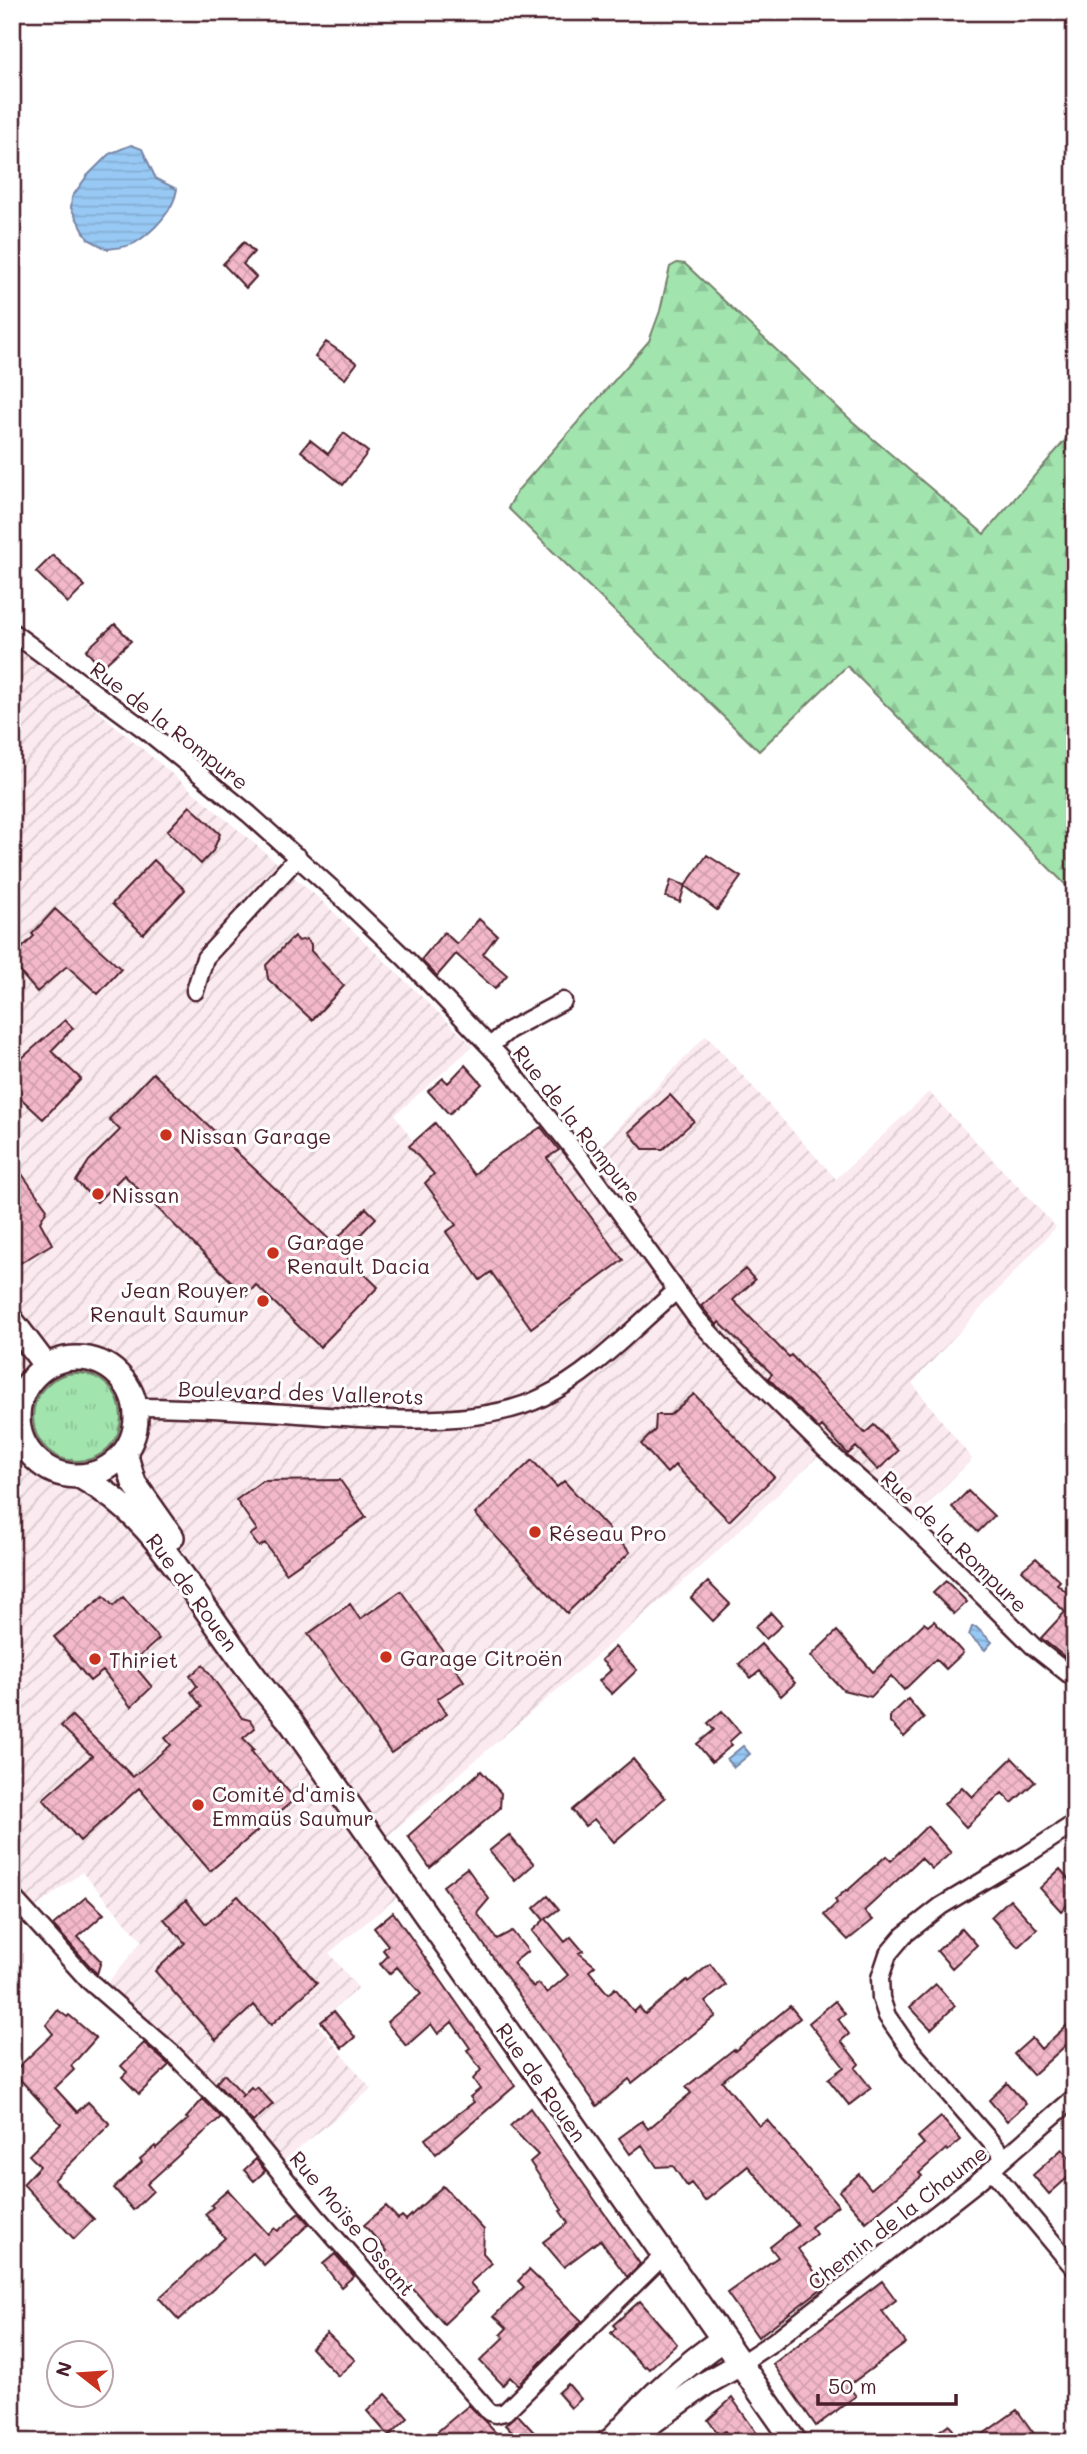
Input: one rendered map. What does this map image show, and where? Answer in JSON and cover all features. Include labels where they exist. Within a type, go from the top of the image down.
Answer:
[{"type":"main road","points":[[12,1321],[46,1366]]},
{"type":"main road","points":[[78,1358],[94,1360],[110,1367],[131,1391],[136,1407],[137,1423],[133,1439],[125,1453],[106,1469],[81,1477],[55,1473],[39,1463],[27,1449],[19,1432],[15,1413],[32,1379],[46,1366],[78,1358]]},
{"type":"main road","name":"Rue de Rouen","points":[[125,1453],[128,1468],[138,1490],[272,1680],[290,1721]]},
{"type":"main road","name":"Rue de Rouen","points":[[81,1477],[114,1497],[156,1539],[261,1688],[290,1721],[795,2442]]},
{"type":"main road","points":[[610,2441],[639,2408],[723,2339]]},
{"type":"main road","points":[[610,2441],[652,2422],[715,2377],[740,2364]]},
{"type":"street","name":"Rue de la Rompure","points":[[12,632],[148,732],[249,814],[405,959],[490,1046],[584,1163],[698,1320],[825,1450],[909,1523],[1033,1646],[1075,1679]]},
{"type":"street","points":[[195,991],[205,958],[298,857]]},
{"type":"street","points":[[490,1046],[509,1030],[563,1001]]},
{"type":"street","name":"Boulevard des Vallerots","points":[[136,1407],[262,1411],[381,1419],[504,1412],[543,1397],[581,1374],[676,1291]]},
{"type":"street","points":[[1005,2158],[910,2049],[887,2016],[880,1998],[880,1978],[888,1954],[904,1935],[941,1906],[1075,1823]]},
{"type":"street","name":"Rue Moïse Ossant","points":[[12,1896],[88,1980],[172,2053],[234,2116],[315,2215],[489,2412],[505,2412],[664,2255]]},
{"type":"street","name":"Chemin de la Chaume","points":[[740,2364],[773,2342],[992,2170],[1075,2097]]},
{"type":"street","points":[[992,2170],[1075,2269]]},
{"type":"shaded area","points":[[12,646],[60,679],[321,900],[473,1046],[395,1115],[464,1216],[559,1150],[587,1123],[601,1146],[706,1035],[836,1179],[929,1092],[1056,1227],[912,1383],[972,1459],[909,1523],[825,1450],[711,1557],[377,1845],[407,1889],[329,1953],[358,1988],[317,2024],[371,2089],[277,2166],[100,1992],[142,1941],[82,1872],[28,1913],[12,1896]]},
{"type":"green space","points":[[677,263],[685,264],[852,421],[984,534],[1075,429],[1075,894],[847,666],[759,751],[508,508],[518,490],[649,341],[660,311],[670,267]]},
{"type":"green space","points":[[77,1373],[102,1380],[114,1392],[121,1417],[114,1442],[102,1454],[77,1461],[52,1454],[40,1442],[33,1417],[40,1392],[52,1380]]},
{"type":"water","points":[[131,145],[142,149],[156,179],[177,189],[172,205],[162,219],[142,238],[132,244],[107,249],[88,239],[71,208],[72,197],[87,176],[109,154]]},
{"type":"water","points":[[972,1627],[976,1627],[992,1642],[985,1650],[969,1635]]},
{"type":"water","points":[[743,1746],[750,1754],[734,1767],[727,1759]]},
{"type":"building","points":[[244,242],[254,252],[243,264],[256,277],[246,288],[223,264]]},
{"type":"building","points":[[326,342],[357,363],[345,379],[315,357]]},
{"type":"building","points":[[344,433],[368,452],[343,485],[301,451],[310,440],[328,454]]},
{"type":"building","points":[[53,555],[85,586],[68,603],[36,572]]},
{"type":"building","points":[[115,624],[131,641],[101,668],[86,650]]},
{"type":"building","points":[[190,806],[220,834],[213,851],[201,864],[167,831]]},
{"type":"building","points":[[707,855],[741,877],[717,910],[685,886]]},
{"type":"building","points":[[154,860],[185,890],[143,934],[112,904]]},
{"type":"building","points":[[671,880],[685,885],[680,902],[666,897]]},
{"type":"building","points":[[55,909],[121,969],[98,994],[67,966],[37,992],[12,963],[12,958]]},
{"type":"building","points":[[479,919],[497,935],[483,954],[507,975],[495,989],[456,954],[437,976],[421,960],[444,932],[457,944]]},
{"type":"building","points":[[294,936],[299,941],[306,939],[311,944],[311,951],[344,986],[312,1020],[268,979],[266,965]]},
{"type":"building","points":[[65,1020],[73,1028],[51,1051],[81,1079],[43,1119],[12,1090],[12,1067]]},
{"type":"building","points":[[465,1065],[482,1084],[449,1114],[428,1091],[443,1078],[448,1083]]},
{"type":"building","points":[[153,1073],[333,1243],[366,1208],[376,1218],[343,1253],[378,1287],[320,1347],[256,1285],[246,1296],[124,1175],[97,1202],[76,1181],[89,1161],[120,1130],[109,1119]]},
{"type":"building","points":[[670,1095],[694,1121],[663,1149],[643,1149],[629,1132]]},
{"type":"building","points":[[435,1123],[474,1175],[486,1163],[541,1127],[559,1150],[547,1158],[623,1260],[531,1328],[491,1272],[480,1280],[446,1232],[456,1225],[425,1183],[434,1174],[409,1146]]},
{"type":"building","points":[[12,1160],[47,1209],[40,1222],[52,1244],[12,1268]]},
{"type":"building","points":[[745,1269],[755,1280],[733,1300],[789,1357],[791,1355],[865,1433],[874,1425],[898,1451],[878,1470],[856,1447],[848,1454],[822,1426],[819,1429],[768,1378],[772,1374],[719,1322],[717,1325],[701,1306]]},
{"type":"building","points":[[694,1394],[774,1477],[729,1521],[675,1465],[667,1473],[641,1444],[655,1430],[656,1415],[670,1415]]},
{"type":"building","points":[[532,1460],[557,1487],[564,1481],[630,1552],[567,1613],[475,1514]]},
{"type":"building","points":[[340,1480],[366,1517],[286,1573],[265,1543],[259,1547],[250,1535],[257,1530],[236,1500],[262,1481]]},
{"type":"building","points":[[968,1491],[994,1516],[978,1532],[952,1507]]},
{"type":"building","points":[[1036,1558],[1060,1581],[1057,1584],[1075,1599],[1075,1665],[1041,1638],[1065,1612],[1022,1570]]},
{"type":"building","points":[[946,1581],[967,1602],[954,1614],[933,1593]]},
{"type":"building","points":[[708,1582],[730,1604],[713,1621],[691,1598]]},
{"type":"building","name":"Garage Citroën","points":[[401,1591],[464,1681],[437,1699],[447,1714],[391,1753],[308,1634],[350,1604],[360,1619]]},
{"type":"building","name":"Thiriet","points":[[104,1596],[113,1606],[123,1597],[159,1639],[132,1663],[152,1687],[131,1707],[103,1671],[90,1681],[54,1637]]},
{"type":"building","points":[[771,1613],[782,1625],[766,1639],[755,1627]]},
{"type":"building","points":[[934,1621],[963,1653],[946,1669],[936,1659],[904,1690],[891,1676],[871,1697],[843,1690],[811,1656],[837,1631],[873,1672],[924,1623],[928,1626]]},
{"type":"building","points":[[761,1644],[795,1683],[781,1696],[760,1671],[751,1678],[739,1664]]},
{"type":"building","points":[[615,1647],[637,1670],[612,1694],[599,1681],[611,1670],[601,1660]]},
{"type":"building","points":[[203,1665],[242,1718],[250,1720],[255,1728],[243,1738],[254,1749],[251,1751],[295,1799],[210,1871],[139,1788],[80,1841],[43,1799],[92,1756],[61,1726],[72,1716],[133,1777],[171,1745],[165,1738],[202,1707],[191,1692],[197,1686],[190,1676]]},
{"type":"building","points":[[908,1699],[924,1718],[904,1737],[890,1722],[890,1716]]},
{"type":"building","points":[[722,1711],[740,1732],[729,1742],[732,1745],[712,1762],[697,1744],[714,1730],[708,1723]]},
{"type":"building","points":[[1012,1758],[1035,1782],[1012,1803],[1002,1793],[966,1827],[944,1804],[962,1787],[972,1797]]},
{"type":"building","points":[[633,1759],[665,1798],[614,1842],[594,1819],[585,1826],[572,1810]]},
{"type":"building","points":[[481,1771],[501,1793],[500,1808],[430,1868],[408,1836]]},
{"type":"building","points":[[927,1826],[951,1853],[932,1869],[921,1858],[864,1911],[873,1920],[848,1940],[824,1915],[846,1890],[886,1856],[891,1861]]},
{"type":"building","points":[[509,1835],[534,1864],[515,1881],[489,1851]]},
{"type":"building","points":[[467,1868],[489,1899],[477,1913],[497,1939],[512,1931],[528,1951],[513,1963],[533,1987],[538,1983],[547,1993],[568,1975],[532,1931],[544,1920],[534,1908],[548,1896],[559,1909],[546,1919],[565,1942],[571,1937],[583,1951],[579,1953],[595,1966],[589,1971],[608,1994],[615,1988],[634,2012],[639,2007],[645,2014],[710,1964],[726,1985],[705,2002],[716,2016],[632,2083],[629,2079],[597,2106],[443,1886]]},
{"type":"building","points":[[1060,1869],[1075,1886],[1075,1898],[1061,1911],[1040,1888]]},
{"type":"building","points":[[238,1896],[317,1983],[271,2025],[254,2005],[216,2040],[155,1971],[185,1943],[164,1919],[186,1900],[206,1924]]},
{"type":"building","points":[[86,1897],[104,1914],[78,1937],[101,1961],[97,1974],[53,1925]]},
{"type":"building","points":[[1010,1899],[1037,1929],[1018,1947],[991,1917]]},
{"type":"building","points":[[393,1912],[515,2086],[436,2154],[425,2139],[474,2102],[470,2097],[480,2089],[473,2079],[481,2070],[452,2022],[438,2034],[431,2024],[406,2046],[387,2022],[421,1994],[397,1967],[389,1974],[380,1964],[388,1956],[383,1950],[388,1945],[374,1928]]},
{"type":"building","points":[[962,1928],[977,1945],[952,1968],[937,1951]]},
{"type":"building","points":[[936,1984],[955,2006],[931,2029],[910,2007]]},
{"type":"building","points":[[835,2001],[845,2014],[838,2019],[849,2034],[841,2041],[859,2064],[855,2068],[871,2088],[849,2105],[828,2079],[844,2067],[809,2023]]},
{"type":"building","points":[[790,2006],[800,2018],[722,2081],[759,2126],[767,2120],[838,2205],[811,2227],[816,2234],[798,2249],[825,2286],[758,2337],[727,2293],[778,2257],[770,2247],[798,2225],[748,2166],[705,2201],[691,2183],[687,2186],[673,2166],[657,2167],[642,2145],[630,2154],[619,2138],[642,2121],[648,2129],[691,2093],[686,2087]]},
{"type":"building","points":[[58,2010],[67,2017],[69,2015],[96,2038],[71,2066],[74,2070],[55,2088],[77,2112],[88,2102],[110,2124],[54,2180],[94,2219],[74,2239],[23,2184],[40,2166],[29,2155],[61,2124],[13,2072],[53,2034],[46,2025]]},
{"type":"building","points":[[334,2011],[355,2037],[342,2048],[321,2022]]},
{"type":"building","points":[[1075,2018],[1075,2037],[1033,2075],[1014,2054],[1032,2038],[1041,2049]]},
{"type":"building","points":[[144,2043],[169,2065],[139,2094],[122,2077],[127,2072],[121,2066]]},
{"type":"building","points":[[224,2074],[243,2094],[241,2097],[251,2087],[254,2090],[257,2087],[273,2104],[253,2122],[216,2083]]},
{"type":"building","points":[[1007,2083],[1026,2104],[1007,2121],[989,2100]]},
{"type":"building","points":[[203,2099],[221,2117],[147,2184],[153,2191],[133,2210],[114,2188],[142,2162],[140,2159],[188,2119],[186,2118]]},
{"type":"building","points":[[530,2108],[640,2264],[627,2277],[600,2240],[564,2267],[543,2242],[568,2223],[530,2162],[538,2155],[510,2126]]},
{"type":"building","points":[[941,2117],[961,2140],[948,2151],[946,2149],[919,2173],[922,2176],[866,2222],[839,2191],[859,2174],[871,2189],[924,2144],[918,2137]]},
{"type":"building","points":[[1062,2149],[1075,2164],[1075,2171],[1049,2194],[1033,2175]]},
{"type":"building","points":[[256,2159],[265,2171],[254,2181],[244,2170]]},
{"type":"building","points":[[443,2186],[484,2230],[483,2253],[492,2263],[470,2283],[478,2292],[444,2324],[383,2255],[387,2251],[364,2225],[386,2206],[398,2219],[402,2216],[406,2220]]},
{"type":"building","points":[[228,2190],[268,2234],[275,2228],[278,2231],[299,2213],[309,2224],[264,2265],[253,2253],[179,2320],[159,2298],[225,2238],[205,2214]]},
{"type":"building","points":[[335,2254],[354,2276],[341,2287],[323,2264]]},
{"type":"building","points":[[529,2270],[582,2321],[518,2385],[510,2377],[503,2385],[480,2361],[504,2338],[501,2334],[507,2328],[494,2316],[524,2287],[518,2281]]},
{"type":"building","points":[[882,2281],[896,2300],[882,2311],[906,2343],[848,2386],[856,2396],[816,2426],[773,2364]]},
{"type":"building","points":[[640,2301],[677,2344],[649,2369],[611,2333],[616,2328],[613,2325]]},
{"type":"building","points":[[327,2333],[355,2360],[338,2376],[311,2348]]},
{"type":"building","points":[[568,2384],[581,2399],[571,2408],[558,2393]]},
{"type":"building","points":[[386,2394],[408,2418],[389,2436],[367,2411]]},
{"type":"building","points":[[732,2398],[763,2442],[733,2442],[725,2431],[719,2435],[708,2420]]},
{"type":"building","points":[[469,2405],[497,2434],[488,2442],[425,2442]]},
{"type":"building","points":[[1017,2410],[1040,2442],[972,2442]]},
{"type":"building","points":[[517,2414],[543,2442],[521,2442],[505,2425]]},
{"type":"building","points":[[949,2424],[961,2442],[924,2442]]},
{"type":"place","name":"Nissan Garage","points":[[166,1135]]},
{"type":"place","name":"Nissan","points":[[98,1194]]},
{"type":"place","name":"Garage Renault Dacia","points":[[273,1253]]},
{"type":"place","name":"Jean Rouyer Renault Saumur","points":[[263,1301]]},
{"type":"place","name":"Réseau Pro","points":[[535,1532]]},
{"type":"place","name":"Garage Citroën","points":[[386,1657]]},
{"type":"place","name":"Thiriet","points":[[95,1659]]},
{"type":"place","name":"Comité d'amis Emmaüs Saumur","points":[[198,1805]]}]
